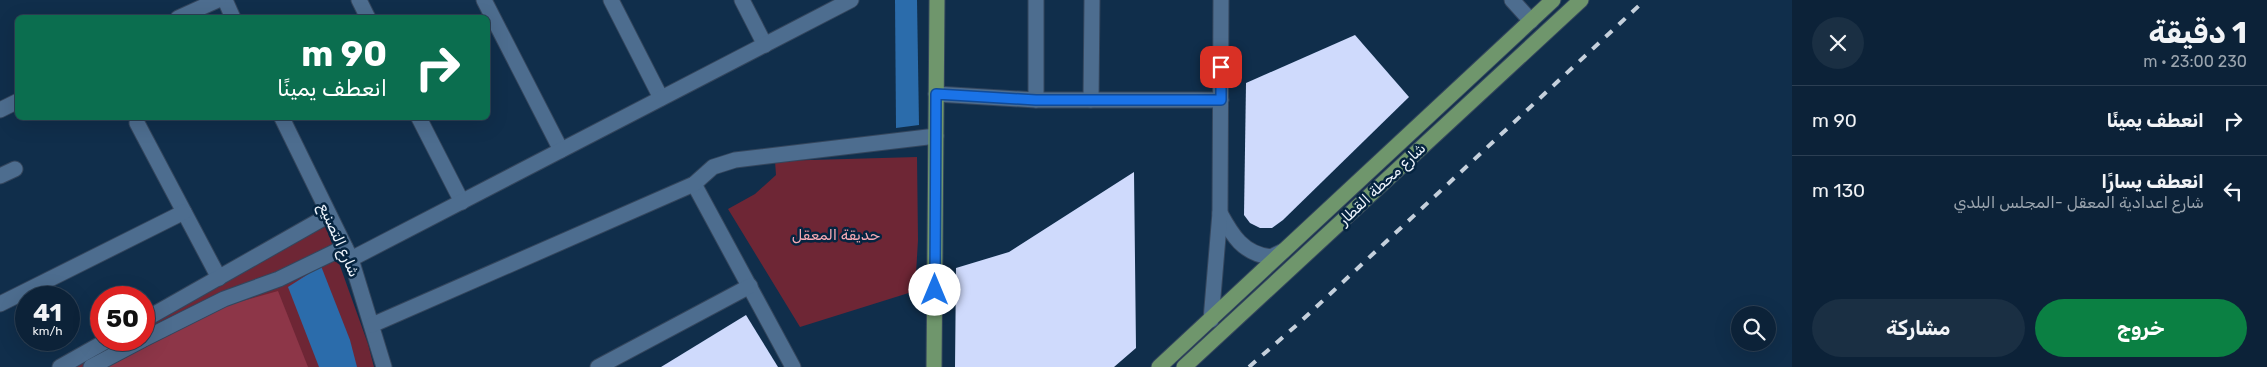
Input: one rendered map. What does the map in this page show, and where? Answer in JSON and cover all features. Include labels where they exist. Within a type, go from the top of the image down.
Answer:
[{"type":"main road","points":[[934,367],[937,0]]},
{"type":"main road","name":"شارع محطة القطار","points":[[1159,367],[1553,0]]},
{"type":"main road","name":"شارع محطة القطار","points":[[1184,367],[1581,0]]},
{"type":"street","points":[[185,15],[218,0]]},
{"type":"street","points":[[225,0],[232,15]]},
{"type":"street","points":[[359,0],[366,15]]},
{"type":"street","points":[[484,0],[561,150]]},
{"type":"street","points":[[611,0],[662,98]]},
{"type":"street","points":[[742,0],[764,45]]},
{"type":"street","points":[[155,334],[224,299],[348,253],[462,202],[851,0]]},
{"type":"street","points":[[1036,0],[1036,100]]},
{"type":"street","points":[[1091,100],[1092,0]]},
{"type":"street","points":[[1211,320],[1220,213],[1221,0]]},
{"type":"street","points":[[1512,0],[1531,21]]},
{"type":"street","points":[[936,94],[1036,100],[1221,100]]},
{"type":"street","points":[[0,110],[15,102]]},
{"type":"street","name":"شارع التصنيع","points":[[283,120],[348,253],[384,367]]},
{"type":"street","points":[[420,120],[462,202]]},
{"type":"street","points":[[137,123],[219,278]]},
{"type":"street","points":[[372,325],[694,184],[713,166],[735,160],[936,136]]},
{"type":"street","points":[[0,176],[15,169]]},
{"type":"street","points":[[694,184],[793,367]]},
{"type":"street","points":[[0,304],[184,212]]},
{"type":"street","points":[[1220,213],[1233,237],[1249,251],[1270,257],[1286,250]]},
{"type":"street","points":[[155,314],[329,215]]},
{"type":"street","points":[[598,367],[750,286]]},
{"type":"street","points":[[60,367],[90,350]]},
{"type":"street","points":[[91,367],[122,351]]},
{"type":"green space","name":"حديقة المعقل","points":[[917,157],[918,240],[915,291],[800,327],[728,209],[755,194],[776,175],[775,161]]},
{"type":"green space","points":[[325,224],[368,344],[374,367],[73,367],[100,351],[155,351],[155,320]]},
{"type":"shaded area","points":[[278,291],[308,367],[107,367],[138,351],[155,351],[155,342],[228,305]]},
{"type":"water","points":[[895,0],[917,0],[919,125],[896,128]]},
{"type":"water","points":[[321,266],[350,340],[357,367],[319,367],[288,287]]},
{"type":"building","points":[[1355,35],[1409,97],[1283,220],[1272,228],[1260,228],[1250,223],[1244,215],[1246,83]]},
{"type":"building","points":[[1134,172],[1136,348],[1114,367],[955,367],[956,268],[1009,252]]},
{"type":"building","points":[[746,315],[778,367],[661,367]]},
{"type":"railway","points":[[1249,367],[1299,323],[1645,0]]},
{"type":"route","points":[[935,290],[936,94],[1036,100],[1221,100],[1221,67]]}]
